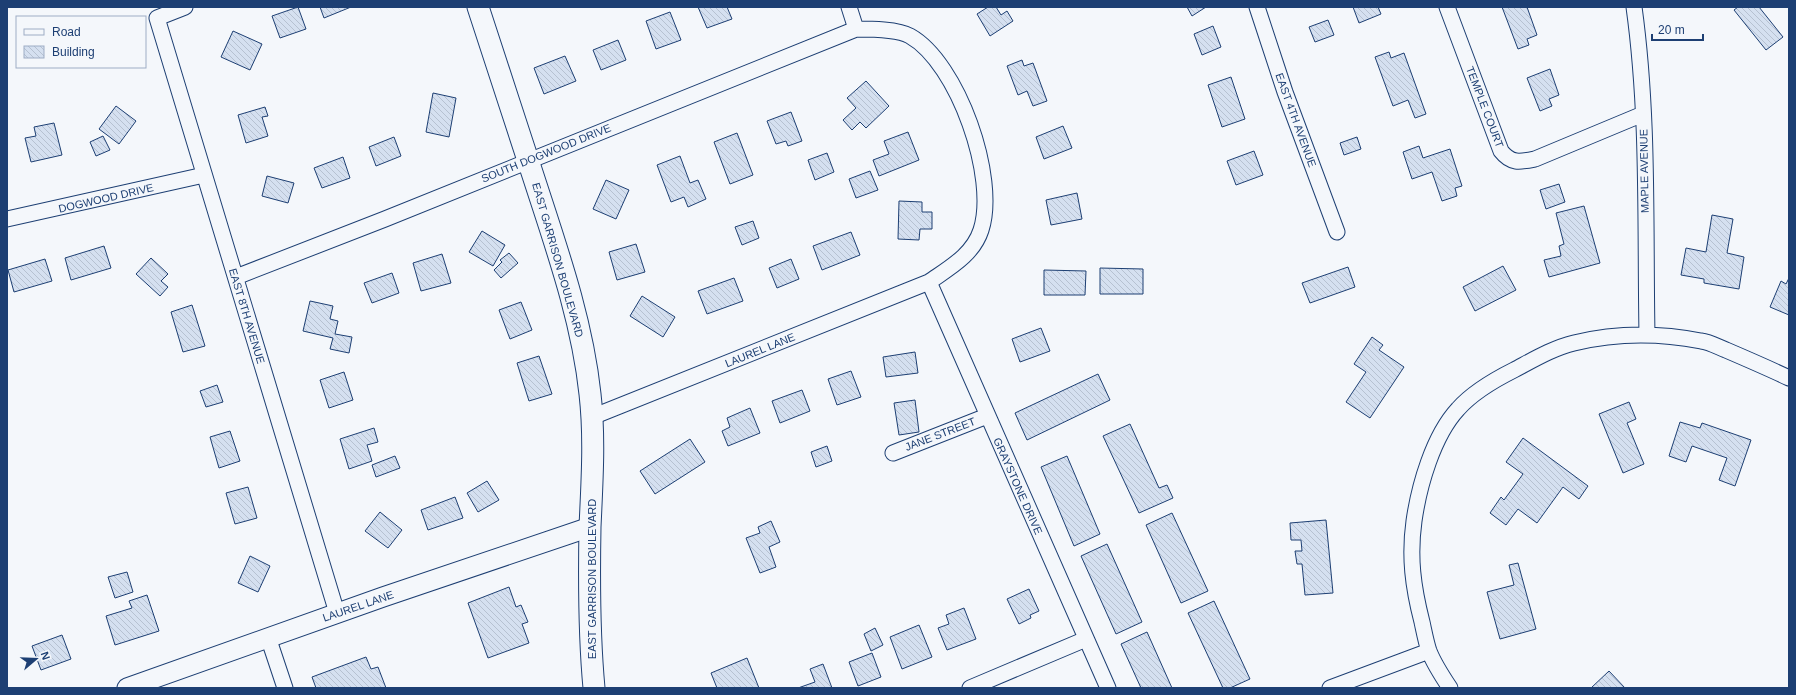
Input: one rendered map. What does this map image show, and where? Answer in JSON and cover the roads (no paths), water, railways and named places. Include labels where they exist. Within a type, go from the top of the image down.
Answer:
[{"type":"main road","name":"EAST GARRISON BOULEVARD","points":[[478,7],[560,260],[580,334],[587,368],[592,417],[594,478],[590,527],[591,652],[594,688]]},
{"type":"street","name":"EAST 8TH AVENUE","points":[[185,7],[157,18],[337,613]]},
{"type":"street","points":[[849,7],[856,29]]},
{"type":"street","name":"EAST 4TH AVENUE","points":[[1257,7],[1285,92],[1336,232]]},
{"type":"street","name":"TEMPLE COURT","points":[[1447,7],[1501,151],[1512,161],[1520,162],[1535,159],[1643,114]]},
{"type":"street","name":"MAPLE AVENUE","points":[[1634,7],[1639,44],[1643,114],[1647,335]]},
{"type":"street","name":"SOUTH DOGWOOD DRIVE","points":[[236,277],[385,219],[528,160],[856,29]]},
{"type":"street","name":"LAUREL LANE","points":[[592,417],[929,282],[968,254],[981,230],[985,203],[983,176],[978,150],[960,99],[930,53],[910,36],[884,30],[856,29]]},
{"type":"street","name":"DOGWOOD DRIVE","points":[[7,220],[204,175]]},
{"type":"street","name":"GRAYSTONE DRIVE","points":[[929,282],[1108,688]]},
{"type":"street","points":[[1450,688],[1429,651],[1414,590],[1412,536],[1416,509],[1431,457],[1442,432],[1457,410],[1476,392],[1499,377],[1548,352],[1574,343],[1647,335],[1704,341],[1765,366],[1789,378]]},
{"type":"street","name":"JANE STREET","points":[[893,452],[987,416]]},
{"type":"street","name":"LAUREL LANE","points":[[127,688],[337,613],[590,527]]},
{"type":"street","points":[[268,637],[285,688]]},
{"type":"street","points":[[970,688],[1086,639]]},
{"type":"street","points":[[1330,688],[1429,651]]}]
